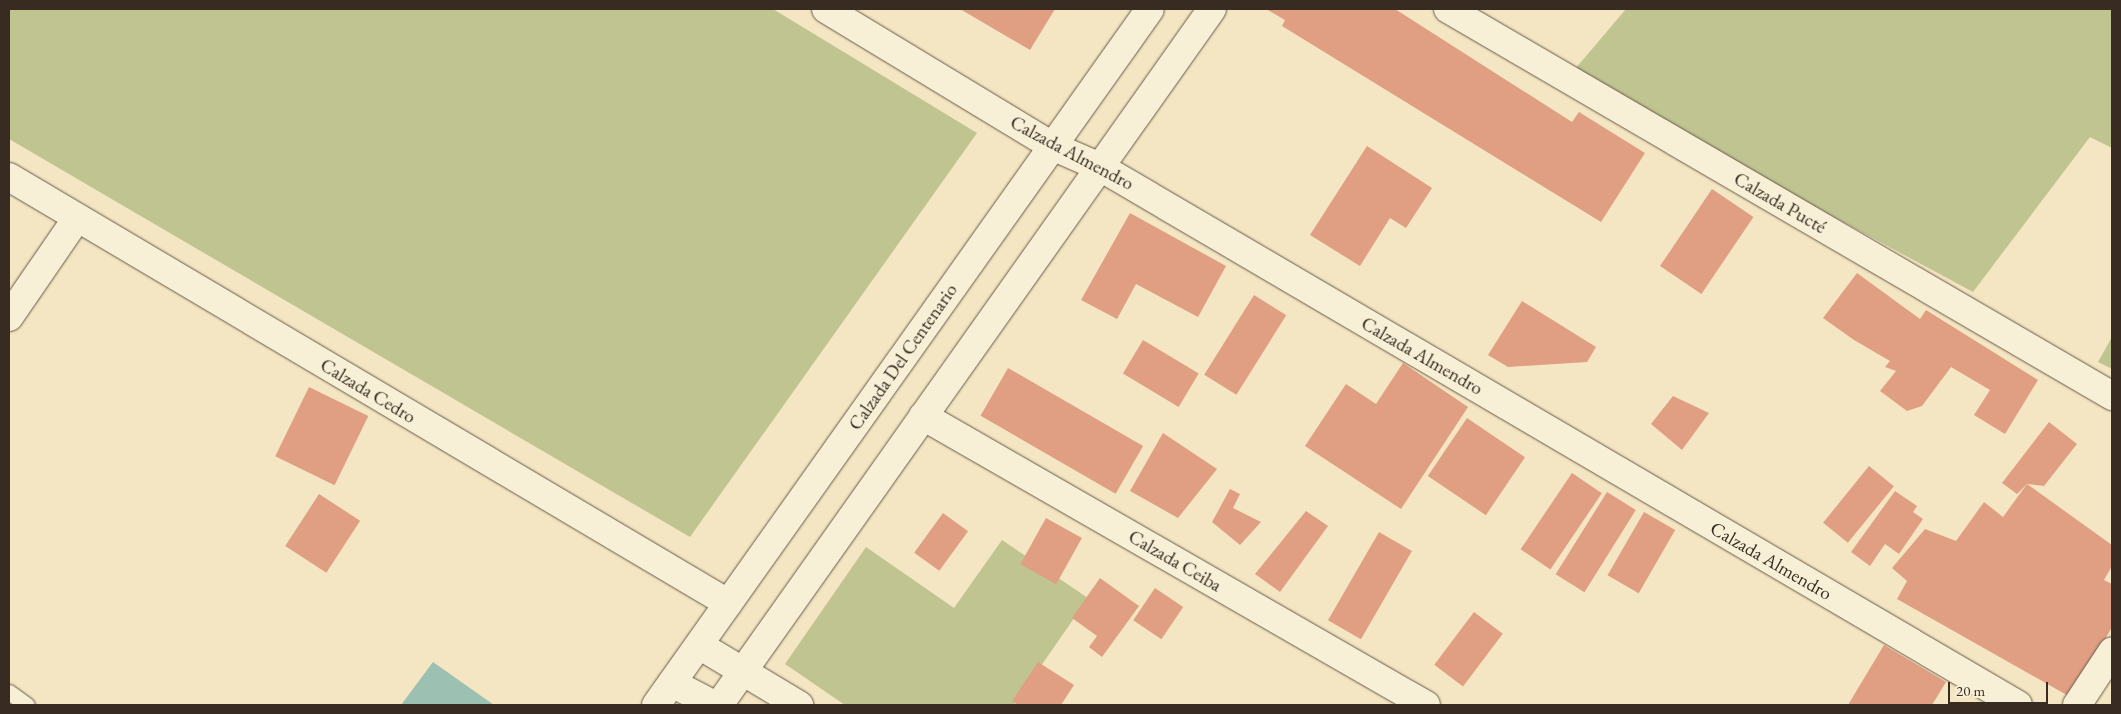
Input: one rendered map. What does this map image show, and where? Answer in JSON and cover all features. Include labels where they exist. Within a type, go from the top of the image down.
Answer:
[{"type":"street","name":"Calzada Almendro","points":[[826,9],[1052,146],[1100,167],[2018,705]]},
{"type":"street","name":"Calzada Del Centenario","points":[[656,705],[1150,9]]},
{"type":"street","points":[[718,705],[1212,9]]},
{"type":"street","name":"Calzada Pucté","points":[[1448,9],[2112,396]]},
{"type":"street","name":"Calzada Cedro","points":[[9,177],[728,603]]},
{"type":"street","points":[[9,317],[77,218]]},
{"type":"street","name":"Calzada Ceiba","points":[[924,416],[1426,705]]},
{"type":"street","points":[[699,645],[799,705]]},
{"type":"street","points":[[2077,705],[2112,652]]},
{"type":"street","points":[[672,683],[714,705]]},
{"type":"lane","points":[[9,692],[28,705]]},
{"type":"green space","points":[[9,9],[773,9],[977,133],[690,537],[9,139]]},
{"type":"green space","points":[[1626,9],[2112,9],[2112,148],[2090,137],[1973,292],[1570,75]]},
{"type":"green space","points":[[2112,337],[2112,369],[2098,362]]},
{"type":"green space","points":[[1002,540],[1088,598],[1014,705],[845,705],[785,664],[866,547],[954,608]]},
{"type":"shaded area","points":[[433,662],[494,705],[401,705]]},
{"type":"building","points":[[960,9],[1055,9],[1030,50]]},
{"type":"building","points":[[1266,9],[1395,9],[1572,122],[1579,112],[1645,153],[1601,222],[1282,26],[1285,20]]},
{"type":"building","points":[[1367,146],[1432,188],[1406,228],[1390,218],[1360,266],[1310,235]]},
{"type":"building","points":[[1712,189],[1753,217],[1701,294],[1660,266]]},
{"type":"building","points":[[1130,213],[1226,266],[1198,317],[1136,284],[1117,319],[1081,300]]},
{"type":"building","points":[[1857,273],[1920,319],[1926,310],[2038,380],[2005,434],[1974,415],[1990,390],[1951,367],[1922,406],[1907,411],[1880,391],[1896,371],[1885,367],[1890,361],[1854,340],[1823,318]]},
{"type":"building","points":[[1254,295],[1286,315],[1236,395],[1204,375]]},
{"type":"building","points":[[1522,301],[1596,347],[1587,362],[1508,367],[1488,355]]},
{"type":"building","points":[[1143,340],[1199,373],[1179,407],[1123,373]]},
{"type":"building","points":[[1403,363],[1468,407],[1401,509],[1305,446],[1346,384],[1376,404]]},
{"type":"building","points":[[1008,368],[1143,446],[1116,494],[980,416]]},
{"type":"building","points":[[309,387],[368,416],[335,485],[275,456]]},
{"type":"building","points":[[1673,396],[1709,413],[1682,450],[1651,424]]},
{"type":"building","points":[[1467,418],[1525,457],[1486,515],[1428,476]]},
{"type":"building","points":[[2049,422],[2077,444],[2044,486],[2027,484],[2017,494],[2002,483]]},
{"type":"building","points":[[1163,433],[1217,469],[1178,518],[1130,491]]},
{"type":"building","points":[[1869,466],[1894,486],[1848,543],[1823,523]]},
{"type":"building","points":[[1572,473],[1602,493],[1550,569],[1521,549]]},
{"type":"building","points":[[2027,484],[2112,545],[2112,566],[2104,580],[2112,584],[2112,627],[2072,698],[1897,599],[1907,581],[1892,568],[1925,529],[1956,541],[1984,502],[2003,517]]},
{"type":"building","points":[[1230,489],[1240,494],[1233,508],[1261,522],[1240,545],[1212,522]]},
{"type":"building","points":[[1895,491],[1917,506],[1913,512],[1923,519],[1899,554],[1885,544],[1870,566],[1851,552]]},
{"type":"building","points":[[1607,492],[1636,510],[1584,592],[1556,574]]},
{"type":"building","points":[[319,494],[360,521],[326,573],[285,546]]},
{"type":"building","points":[[1306,511],[1328,526],[1280,592],[1255,574]]},
{"type":"building","points":[[1644,512],[1675,530],[1639,593],[1608,575]]},
{"type":"building","points":[[943,513],[968,531],[939,571],[914,553]]},
{"type":"building","points":[[1046,518],[1082,538],[1056,584],[1020,564]]},
{"type":"building","points":[[1379,532],[1412,551],[1361,639],[1328,620]]},
{"type":"building","points":[[1100,578],[1139,606],[1102,657],[1089,647],[1097,636],[1072,618]]},
{"type":"building","points":[[1155,588],[1183,607],[1161,639],[1133,620]]},
{"type":"building","points":[[1474,612],[1503,634],[1463,686],[1434,665]]},
{"type":"building","points":[[1884,645],[1946,682],[1932,705],[1848,705]]},
{"type":"building","points":[[1038,662],[1074,685],[1061,705],[1018,705],[1012,701]]}]
